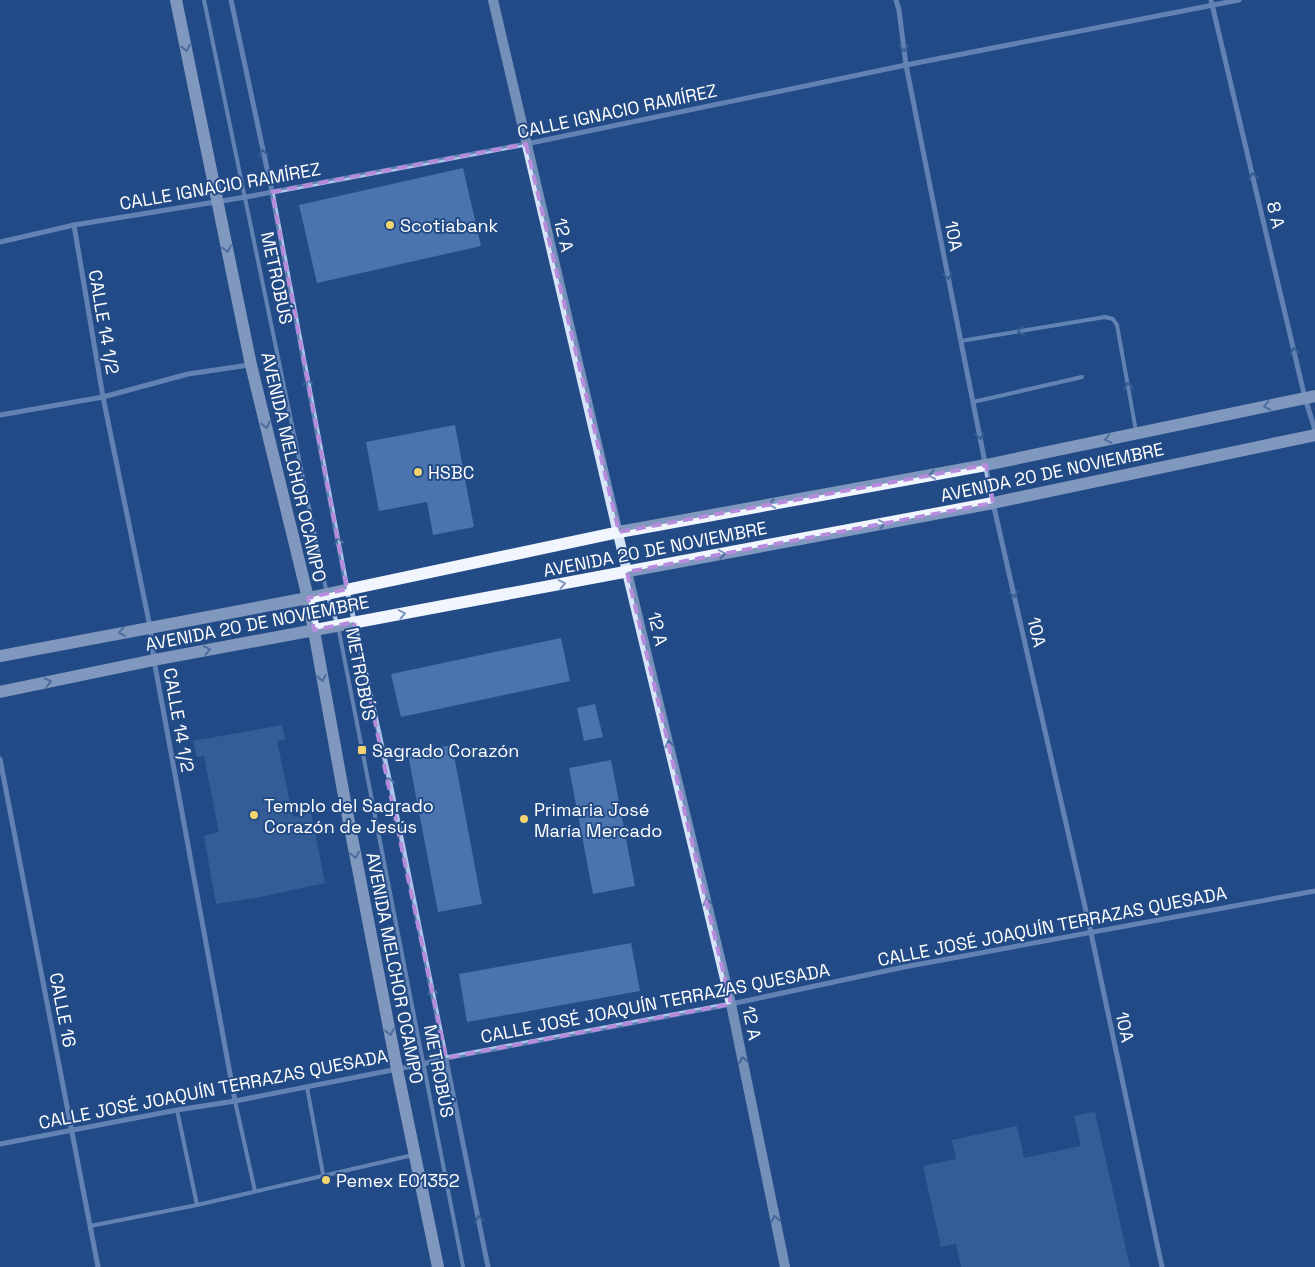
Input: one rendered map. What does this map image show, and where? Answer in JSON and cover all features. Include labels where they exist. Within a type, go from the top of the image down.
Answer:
[{"type":"main road","name":"AVENIDA MELCHOR OCAMPO","points":[[176,0],[251,365],[308,598],[346,807],[438,1267]]},
{"type":"main road","name":"12 A","points":[[493,0],[627,572],[732,1004],[785,1267]]},
{"type":"main road","name":"AVENIDA 20 DE NOVIEMBRE","points":[[0,656],[308,598],[619,532],[986,465],[1310,397]]},
{"type":"main road","name":"AVENIDA 20 DE NOVIEMBRE","points":[[0,692],[154,660],[354,622],[993,504],[1315,435]]},
{"type":"street","name":"AVENIDA MELCHOR OCAMPO","points":[[231,0],[272,192],[354,622],[394,807],[488,1267]]},
{"type":"street","name":"10A","points":[[896,0],[906,65],[993,504],[1091,934],[1162,1267]]},
{"type":"street","name":"CALLE IGNACIO RAMÍREZ","points":[[0,242],[74,225],[246,197],[526,144],[1212,2],[1239,0]]},
{"type":"street","name":"8 A","points":[[1212,2],[1310,397],[1315,430]]},
{"type":"street","name":"CALLE 14 1/2","points":[[74,225],[103,397],[150,627],[154,660],[235,1101]]},
{"type":"street","points":[[0,415],[103,397],[188,374],[251,365]]},
{"type":"street","name":"CALLE 16","points":[[0,759],[98,1267]]},
{"type":"street","name":"CALLE JOSÉ JOAQUÍN TERRAZAS QUESADA","points":[[0,1144],[177,1110],[235,1101],[446,1058],[732,1004],[904,967],[1091,934],[1315,891]]},
{"type":"lane","name":"METROBÚS","points":[[204,0],[327,594],[338,626],[463,1267]]},
{"type":"lane","points":[[961,341],[1105,316],[1113,319],[1117,325],[1136,434]]},
{"type":"lane","points":[[973,402],[1082,378]]},
{"type":"lane","points":[[306,1087],[323,1174]]},
{"type":"lane","points":[[235,1101],[255,1191]]},
{"type":"lane","points":[[177,1110],[197,1205]]},
{"type":"lane","points":[[90,1226],[197,1205],[415,1154]]},
{"type":"highlighted area","points":[[526,144],[619,532],[986,465],[993,503],[627,572],[731,1004],[446,1058],[354,622],[314,630],[308,598],[347,589],[272,192]]},
{"type":"building","name":"Scotiabank","points":[[463,168],[481,246],[317,283],[299,205]]},
{"type":"building","name":"HSBC","points":[[455,425],[474,527],[433,535],[427,502],[379,511],[366,442]]},
{"type":"building","points":[[561,638],[570,681],[401,717],[391,674]]},
{"type":"building","points":[[595,704],[603,737],[584,741],[577,708]]},
{"type":"building","name":"Templo del Sagrado Corazón de Jesús","points":[[282,725],[285,740],[277,741],[293,817],[311,813],[325,883],[216,904],[204,836],[219,832],[204,756],[197,757],[193,741]]},
{"type":"building","points":[[452,745],[482,904],[438,912],[408,754]]},
{"type":"building","points":[[611,760],[635,886],[593,894],[569,768]]},
{"type":"building","points":[[631,943],[640,991],[467,1022],[459,974]]},
{"type":"building","points":[[1095,1112],[1130,1267],[961,1267],[956,1244],[941,1247],[923,1166],[956,1159],[952,1140],[1017,1126],[1024,1158],[1081,1146],[1074,1116]]},
{"type":"place","name":"Scotiabank","points":[[390,225]]},
{"type":"place","name":"HSBC","points":[[418,472]]},
{"type":"place","name":"Sagrado Corazón","points":[[362,750]]},
{"type":"place","name":"Templo del Sagrado Corazón de Jesús","points":[[254,815]]},
{"type":"place","name":"Primaria José María Mercado","points":[[524,819]]},
{"type":"place","name":"Pemex E01352","points":[[326,1180]]}]
